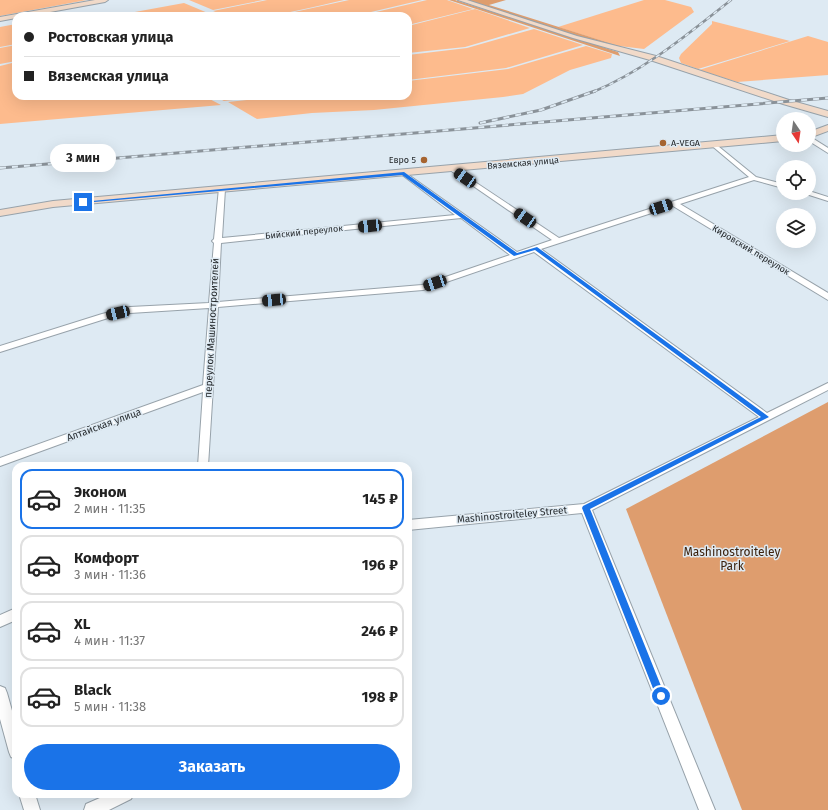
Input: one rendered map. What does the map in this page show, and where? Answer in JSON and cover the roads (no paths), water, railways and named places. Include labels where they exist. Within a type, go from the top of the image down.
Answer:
[{"type":"main road","points":[[38,12],[105,0]]},
{"type":"main road","points":[[461,0],[575,38],[653,58],[786,102],[828,114]]},
{"type":"main road","points":[[0,19],[12,17]]},
{"type":"main road","points":[[816,133],[828,128]]},
{"type":"main road","points":[[816,136],[828,135]]},
{"type":"main road","name":"Вяземская улица","points":[[0,213],[53,204],[776,139]]},
{"type":"street","points":[[816,142],[828,151]]},
{"type":"street","points":[[713,144],[754,178],[776,184]]},
{"type":"street","points":[[452,169],[558,241]]},
{"type":"street","points":[[403,173],[516,255]]},
{"type":"street","points":[[0,349],[105,316],[130,310],[213,305],[423,287],[535,248],[754,178]]},
{"type":"street","name":"переулок Машиностроителей","points":[[203,462],[220,189]]},
{"type":"street","points":[[816,195],[828,199]]},
{"type":"street","name":"Кировский переулок","points":[[673,203],[828,297]]},
{"type":"street","name":"Бийский переулок","points":[[216,241],[463,216]]},
{"type":"street","points":[[535,248],[766,417]]},
{"type":"street","name":"Mashinostroiteley Street","points":[[412,525],[586,508],[828,386]]},
{"type":"street","name":"Алтайская улица","points":[[0,462],[208,388]]},
{"type":"street","points":[[586,508],[707,810]]},
{"type":"street","points":[[0,621],[12,616]]},
{"type":"street","points":[[0,693],[12,737]]},
{"type":"street","points":[[28,798],[32,810]]},
{"type":"street","points":[[92,810],[118,798]]},
{"type":"railway","points":[[593,92],[630,74],[648,63],[682,39],[731,0]]},
{"type":"railway","points":[[480,123],[541,110],[595,91]]},
{"type":"railway","points":[[0,168],[828,98]]},
{"type":"place","name":"A-VEGA","points":[[663,143]]},
{"type":"place","name":"Евро 5","points":[[424,160]]},
{"type":"park label","name":"Mashinostroiteley Park","points":[[732,559]]}]
